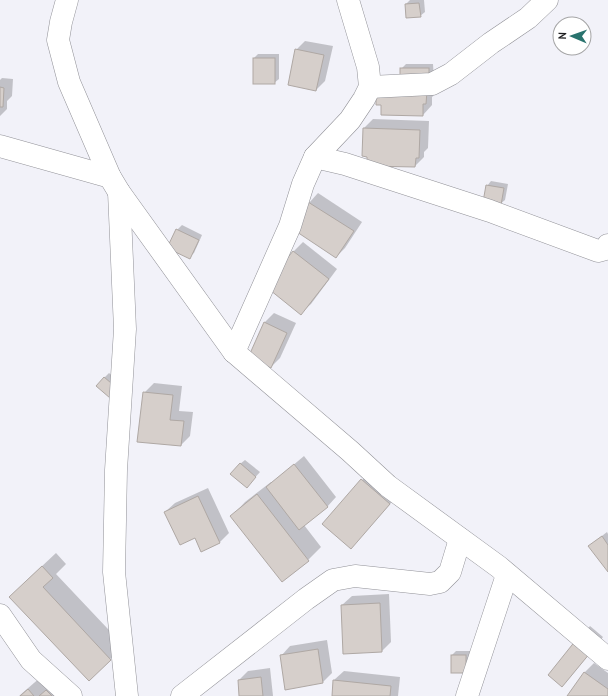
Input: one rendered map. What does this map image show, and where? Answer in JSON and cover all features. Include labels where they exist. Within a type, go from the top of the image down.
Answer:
[{"type":"street","points":[[67,0],[58,40],[69,82],[114,184],[234,352],[350,451],[388,486],[507,575],[608,659]]},
{"type":"street","points":[[234,352],[290,226],[303,184],[315,157],[350,120],[370,88],[368,67],[348,0]]},
{"type":"street","points":[[370,88],[432,84],[451,74],[491,42],[528,18],[547,0]]},
{"type":"street","points":[[0,146],[114,184]]},
{"type":"street","points":[[315,157],[345,164],[490,211],[598,251],[606,249],[608,244]]},
{"type":"street","points":[[114,184],[125,329],[116,470],[114,572],[127,696]]},
{"type":"street","points":[[182,696],[306,599],[334,580],[355,576],[430,584],[440,582],[450,572],[460,539]]},
{"type":"street","points":[[467,696],[507,575]]},
{"type":"street","points":[[0,615],[31,660],[71,696]]},
{"type":"building","points":[[419,3],[421,17],[406,18],[405,4]]},
{"type":"building","points":[[295,49],[324,55],[316,91],[288,85]]},
{"type":"building","points":[[253,58],[275,58],[275,84],[253,84]]},
{"type":"building","points":[[400,68],[429,68],[429,81],[400,81]]},
{"type":"building","points":[[0,87],[4,88],[3,107],[0,107]]},
{"type":"building","points":[[376,90],[427,91],[426,104],[423,104],[423,116],[381,115],[381,105],[376,105]]},
{"type":"building","points":[[363,128],[420,130],[419,158],[416,158],[415,167],[367,166],[367,157],[362,156]]},
{"type":"building","points":[[486,185],[504,188],[501,205],[483,202]]},
{"type":"building","points":[[308,202],[354,231],[336,258],[291,228]]},
{"type":"building","points":[[176,229],[199,240],[190,259],[167,248]]},
{"type":"building","points":[[293,251],[329,279],[301,315],[265,286]]},
{"type":"building","points":[[264,322],[287,333],[271,368],[248,358]]},
{"type":"building","points":[[104,377],[118,389],[110,398],[96,386]]},
{"type":"building","points":[[143,392],[173,395],[170,420],[184,421],[181,446],[137,442]]},
{"type":"building","points":[[240,463],[256,477],[247,488],[230,474]]},
{"type":"building","points":[[294,464],[328,507],[299,530],[266,487]]},
{"type":"building","points":[[361,479],[390,504],[351,549],[322,524]]},
{"type":"building","points":[[257,494],[309,561],[282,582],[230,516]]},
{"type":"building","points":[[198,496],[220,543],[201,552],[195,538],[180,545],[164,512]]},
{"type":"building","points":[[602,536],[608,545],[608,572],[588,546]]},
{"type":"building","points":[[42,566],[53,578],[43,587],[111,660],[89,681],[9,597]]},
{"type":"building","points":[[380,603],[382,652],[343,654],[341,605]]},
{"type":"building","points":[[580,635],[595,647],[562,687],[548,675]]},
{"type":"building","points":[[318,649],[323,683],[285,690],[280,655]]},
{"type":"building","points":[[451,655],[466,655],[466,673],[451,673]]},
{"type":"building","points":[[584,672],[608,689],[608,696],[567,696]]},
{"type":"building","points":[[261,677],[263,696],[239,696],[238,680]]},
{"type":"building","points":[[333,680],[391,686],[390,696],[332,696]]},
{"type":"building","points":[[28,689],[34,696],[20,696]]},
{"type":"building","points":[[46,690],[52,696],[39,696]]}]
